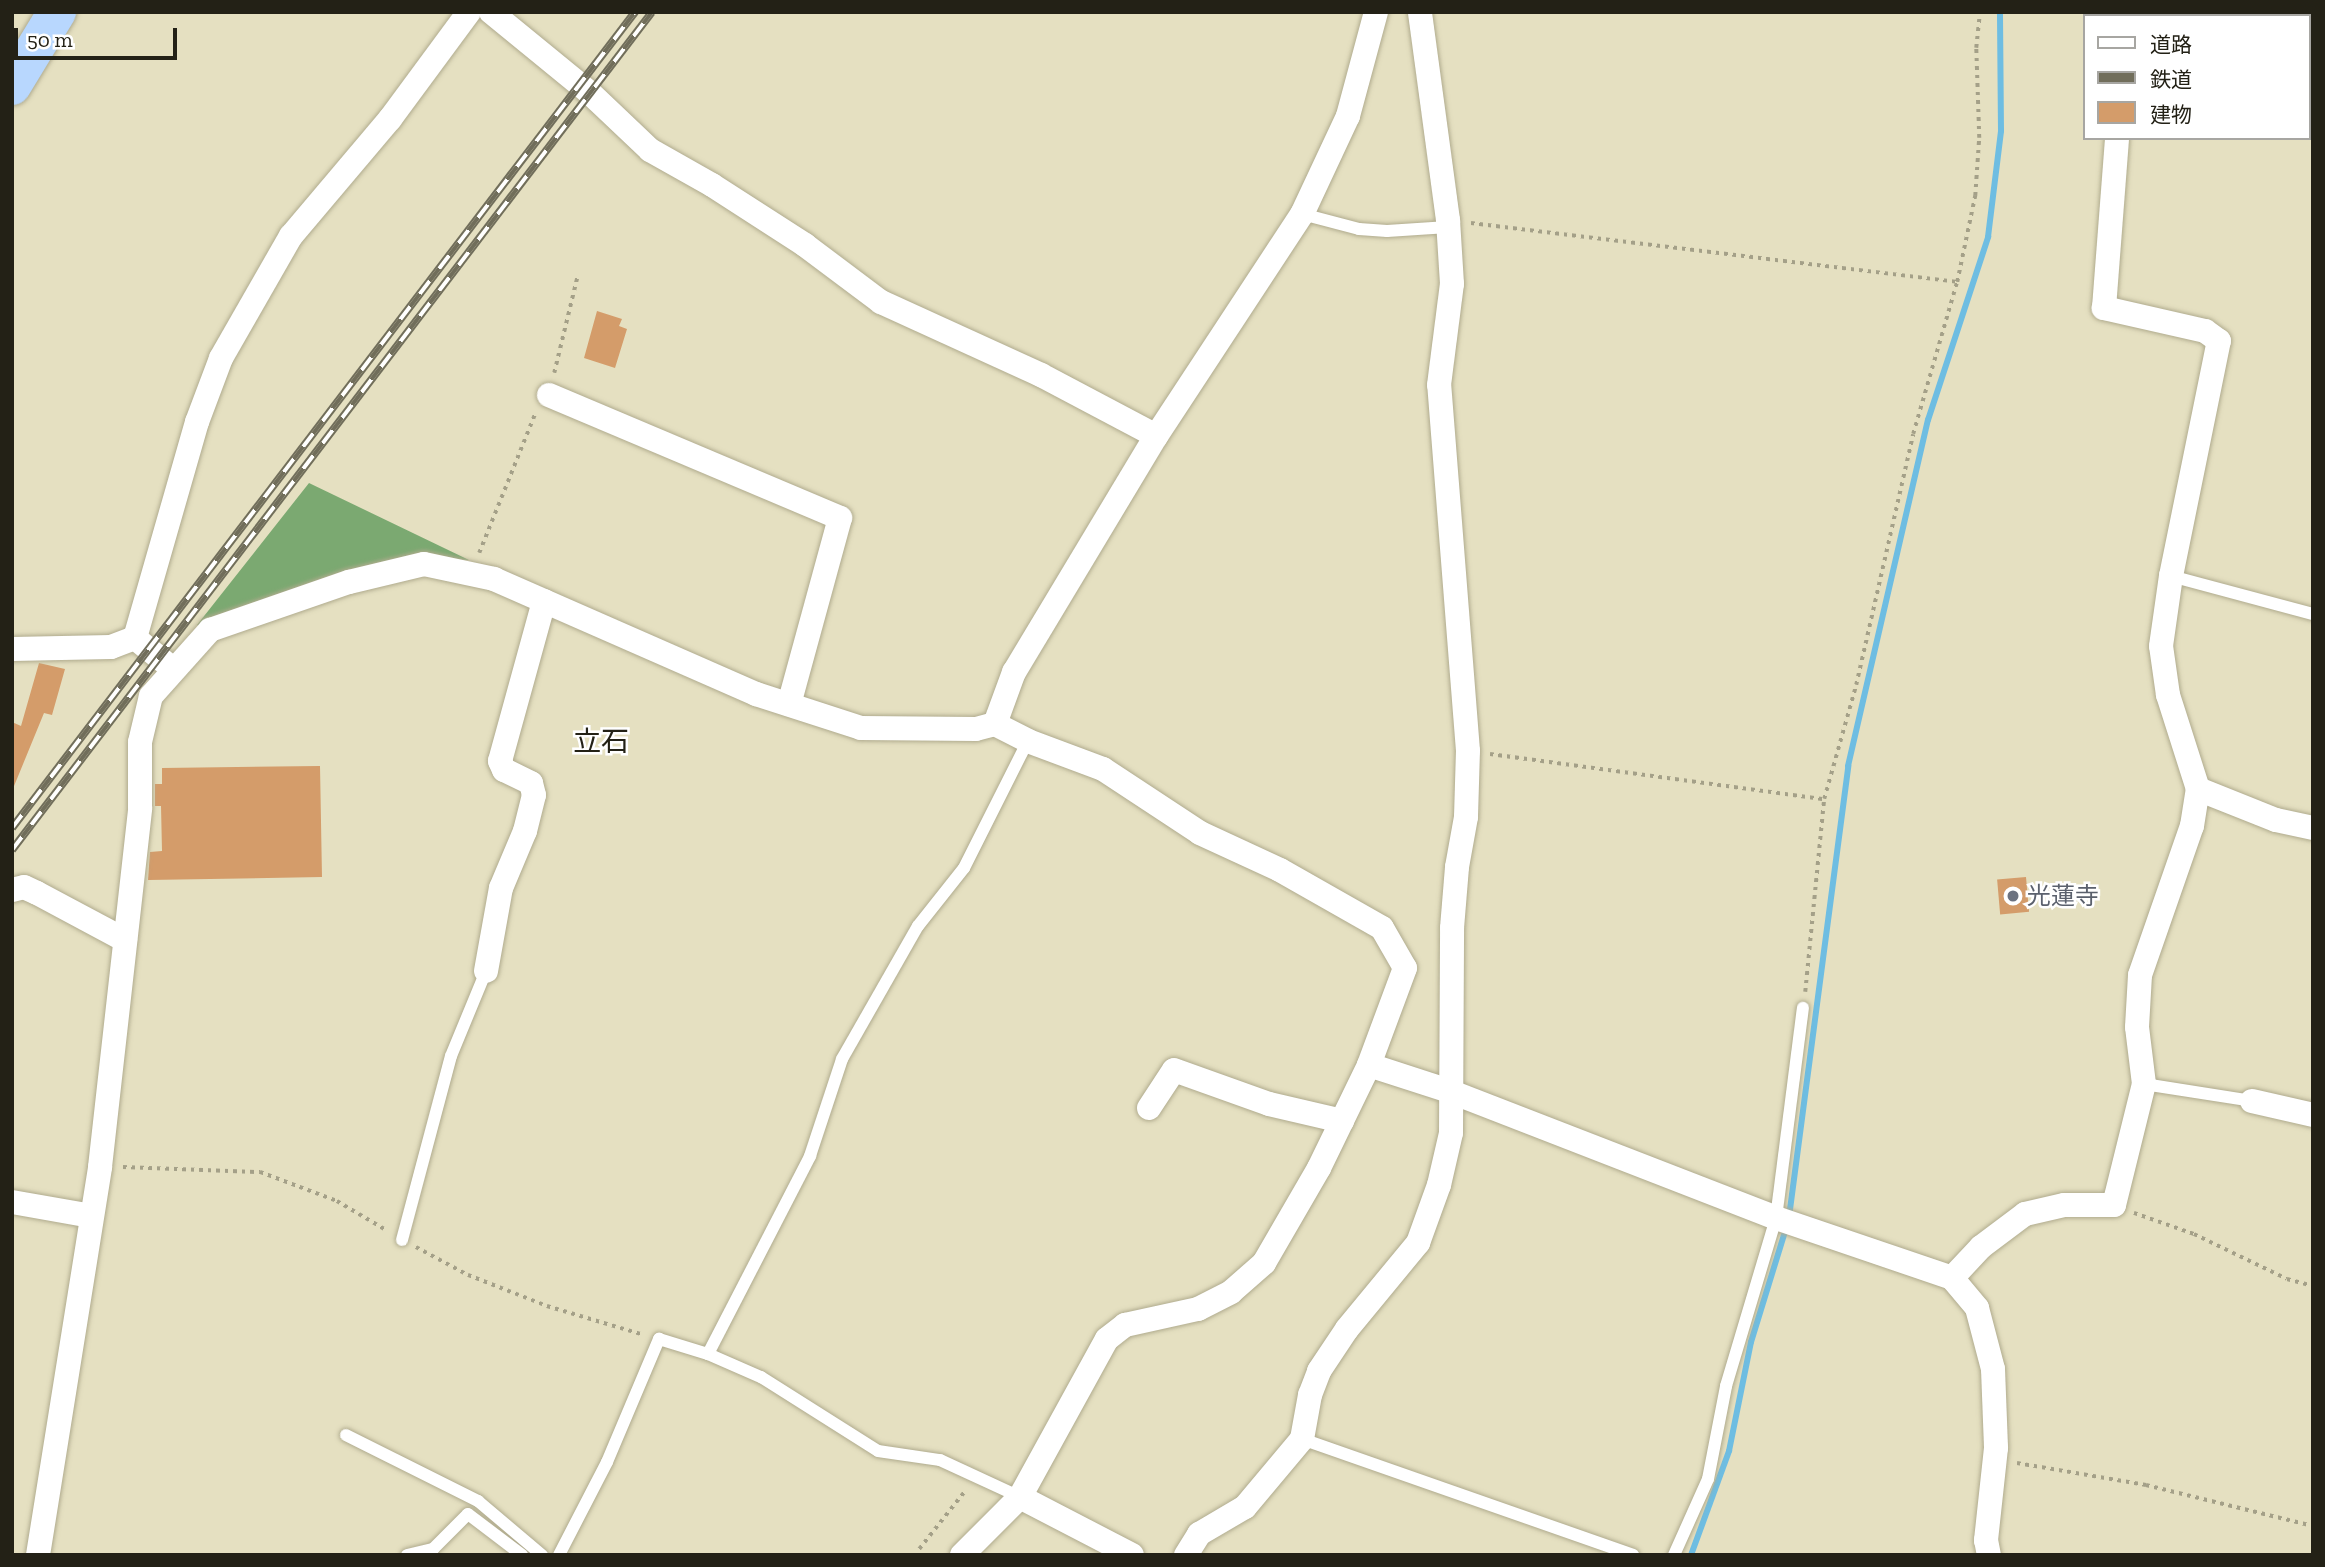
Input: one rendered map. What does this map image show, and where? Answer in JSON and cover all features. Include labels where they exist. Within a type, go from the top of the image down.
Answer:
[{"type":"highway","points":[[12,86],[57,12]]},
{"type":"street","points":[[135,638],[197,422],[221,358],[291,236],[390,119],[469,12]]},
{"type":"street","points":[[491,12],[590,93],[650,150],[712,184],[881,302],[1041,375],[1156,436]]},
{"type":"street","points":[[995,724],[1014,672],[1156,436],[1302,214],[1348,116],[1376,12]]},
{"type":"street","points":[[1186,1555],[1199,1534],[1245,1507],[1302,1439],[1310,1395],[1319,1371],[1347,1329],[1418,1243],[1438,1185],[1451,1133],[1449,1091],[1452,928],[1466,817],[1468,751],[1439,385],[1452,284],[1448,223],[1420,12]]},
{"type":"street","points":[[1952,1278],[1982,1247],[2025,1214],[2064,1205],[2114,1205],[2144,1084],[2137,1027],[2140,975],[2192,826],[2198,789],[2168,695],[2161,646],[2171,576],[2219,341],[2205,331],[2104,308],[2117,140]]},
{"type":"street","points":[[549,396],[840,518],[789,704]]},
{"type":"street","points":[[38,1555],[100,1167],[139,808],[140,742],[151,696],[210,630],[349,582],[424,564],[494,579],[756,694],[862,727],[976,729],[995,724],[1028,741],[1103,769],[1199,833],[1280,870],[1382,928],[1405,968],[1369,1065],[1320,1168],[1264,1263],[1231,1292],[1198,1309],[1125,1325],[1107,1339],[1020,1497],[962,1555]]},
{"type":"street","points":[[486,971],[501,888],[525,831],[534,796],[531,783],[504,770],[500,761],[544,601]]},
{"type":"street","points":[[12,649],[111,647],[135,638]]},
{"type":"street","points":[[135,638],[173,669]]},
{"type":"street","points":[[2198,789],[2276,820],[2313,828]]},
{"type":"street","points":[[12,890],[23,887],[37,893],[125,940]]},
{"type":"street","points":[[1369,1065],[1449,1091],[1776,1218],[1952,1278],[1977,1308],[1993,1369],[1997,1448],[1986,1540],[1989,1555]]},
{"type":"street","points":[[1149,1108],[1174,1070],[1269,1104],[1342,1121]]},
{"type":"street","points":[[2252,1101],[2313,1115]]},
{"type":"street","points":[[12,1202],[91,1216]]},
{"type":"street","points":[[1020,1497],[1132,1555]]},
{"type":"lane","points":[[1302,214],[1359,229],[1387,231],[1448,223]]},
{"type":"lane","points":[[2171,576],[2313,614]]},
{"type":"lane","points":[[708,1354],[810,1156],[842,1059],[918,926],[964,869],[1028,741]]},
{"type":"lane","points":[[402,1240],[452,1055],[486,971]]},
{"type":"lane","points":[[1674,1555],[1708,1479],[1726,1386],[1776,1218],[1803,1008]]},
{"type":"lane","points":[[2144,1084],[2252,1101]]},
{"type":"lane","points":[[559,1555],[607,1462],[659,1339],[708,1354],[761,1377],[878,1451],[940,1461],[1020,1497]]},
{"type":"lane","points":[[345,1435],[478,1501],[542,1555]]},
{"type":"lane","points":[[1302,1439],[1633,1555]]},
{"type":"lane","points":[[407,1555],[433,1549],[468,1514],[522,1555]]},
{"type":"path","points":[[1803,1008],[1824,799],[1862,659],[1913,434],[1957,282],[1975,196],[1979,138],[1976,48],[1980,12]]},
{"type":"path","points":[[1448,223],[1957,282]]},
{"type":"path","points":[[470,574],[538,408],[549,396],[578,278]]},
{"type":"path","points":[[1468,751],[1824,799]]},
{"type":"path","points":[[100,1167],[260,1172],[337,1201],[468,1275],[547,1306],[659,1339]]},
{"type":"path","points":[[2114,1205],[2194,1234],[2287,1279],[2313,1286]]},
{"type":"path","points":[[1994,1459],[2146,1485],[2313,1526]]},
{"type":"path","points":[[919,1549],[976,1477]]},
{"type":"green space","points":[[309,483],[469,560],[448,559],[203,628],[197,625]]},
{"type":"building","points":[[597,311],[622,319],[619,326],[627,329],[615,368],[584,358]]},
{"type":"building","points":[[39,663],[65,669],[52,715],[44,713],[12,791],[12,722],[21,726]]},
{"type":"building","points":[[320,766],[322,877],[148,880],[150,852],[162,851],[161,806],[155,806],[155,784],[162,784],[162,768]]},
{"type":"building","name":"光蓮寺","points":[[2026,877],[2029,912],[2000,914],[1997,880]]},
{"type":"waterway","points":[[1789,1217],[1848,766],[1928,420],[1988,237],[2001,131],[2000,12]]},
{"type":"waterway","points":[[1691,1555],[1729,1451],[1751,1342],[1786,1228]]},
{"type":"railway","points":[[12,828],[635,12]]},
{"type":"railway","points":[[12,850],[652,12]]},
{"type":"place","name":"光蓮寺","points":[[2013,896]]},
{"type":"district","name":"立石","points":[[601,742]]}]
